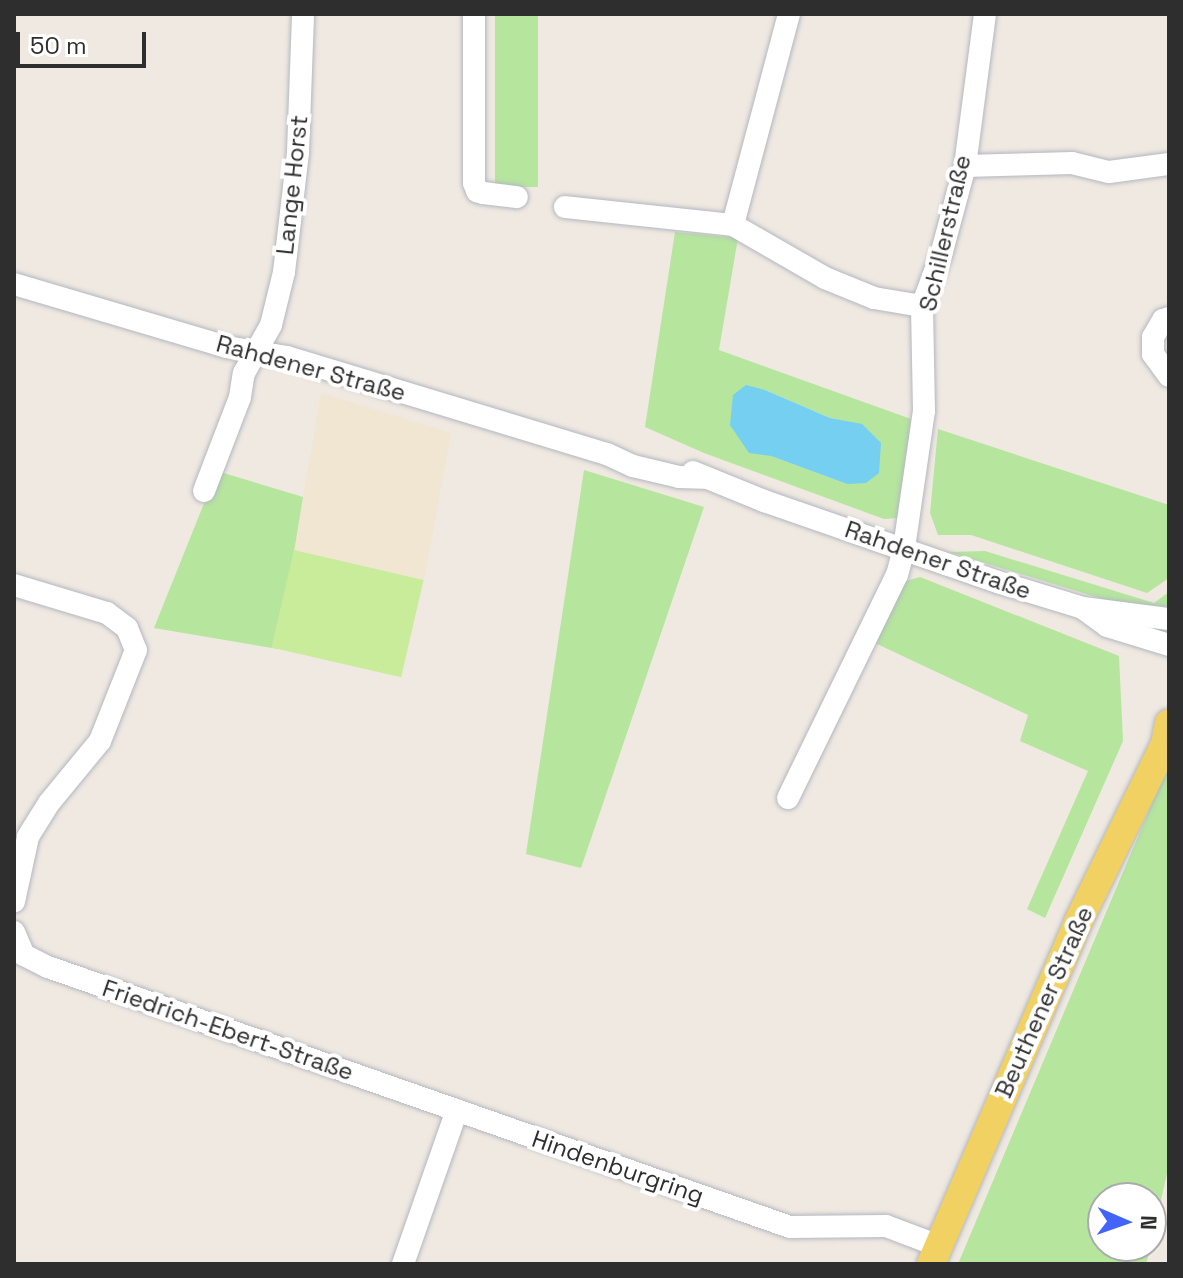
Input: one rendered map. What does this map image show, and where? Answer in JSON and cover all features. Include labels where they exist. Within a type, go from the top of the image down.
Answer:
[{"type":"main road","name":"Beuthener Straße","points":[[935,1255],[1078,922],[1168,736]]},
{"type":"street","name":"Lange Horst","points":[[204,491],[240,397],[244,373],[271,325],[284,272],[298,152],[303,14]]},
{"type":"street","points":[[474,14],[474,183],[477,191],[483,193],[517,197]]},
{"type":"street","points":[[733,225],[789,14]]},
{"type":"street","name":"Schillerstraße","points":[[788,798],[897,575],[904,548],[924,411],[922,306],[941,255],[965,166],[985,14]]},
{"type":"street","points":[[965,166],[1072,163],[1109,172],[1169,164]]},
{"type":"street","points":[[565,207],[733,225],[825,278],[874,298],[922,306]]},
{"type":"street","name":"Rahdener Straße","points":[[14,284],[227,347],[287,357],[607,454],[636,453],[681,464],[703,478],[1083,608],[1169,619]]},
{"type":"street","points":[[1169,318],[1163,320],[1153,337],[1157,362],[1169,376]]},
{"type":"street","points":[[14,585],[107,613],[127,628],[136,650],[100,741],[49,803],[28,837],[14,902]]},
{"type":"street","name":"Rahdener Straße","points":[[1083,608],[1107,626],[1169,645]]},
{"type":"street","name":"Friedrich-Ebert-Straße","points":[[14,932],[24,955],[48,967],[457,1110]]},
{"type":"street","points":[[403,1264],[457,1110]]},
{"type":"street","name":"Hindenburgring","points":[[457,1110],[790,1227],[886,1226],[935,1255]]},
{"type":"shaded area","points":[[321,393],[451,433],[424,580],[294,550]]},
{"type":"green space","points":[[495,14],[538,14],[538,187],[495,187]]},
{"type":"green space","points":[[675,232],[738,238],[719,350],[911,419],[899,518],[884,519],[704,453],[645,427]],"holes":[[[765,390],[830,418],[862,425],[847,484],[771,456]]]},
{"type":"green space","points":[[938,429],[1169,505],[1169,578],[1147,593],[971,535],[938,535],[930,513]]},
{"type":"green space","points":[[584,470],[704,507],[581,868],[526,854]]},
{"type":"green space","points":[[217,471],[303,497],[278,649],[154,628]]},
{"type":"green space","points":[[294,550],[424,580],[401,677],[272,647]]},
{"type":"green space","points":[[985,551],[1154,603],[1169,592],[1169,607],[1109,601],[949,552]]},
{"type":"green space","points":[[920,577],[1119,656],[1123,741],[1045,918],[1027,909],[1088,771],[1020,741],[1028,715],[875,643],[906,581]]},
{"type":"green space","points":[[1169,763],[1169,1165],[1165,1182],[1087,1182],[1087,1262],[1146,1264],[958,1264]]},
{"type":"water","points":[[746,385],[830,418],[862,424],[881,443],[879,473],[866,483],[847,484],[771,456],[749,453],[730,425],[733,395]]}]
